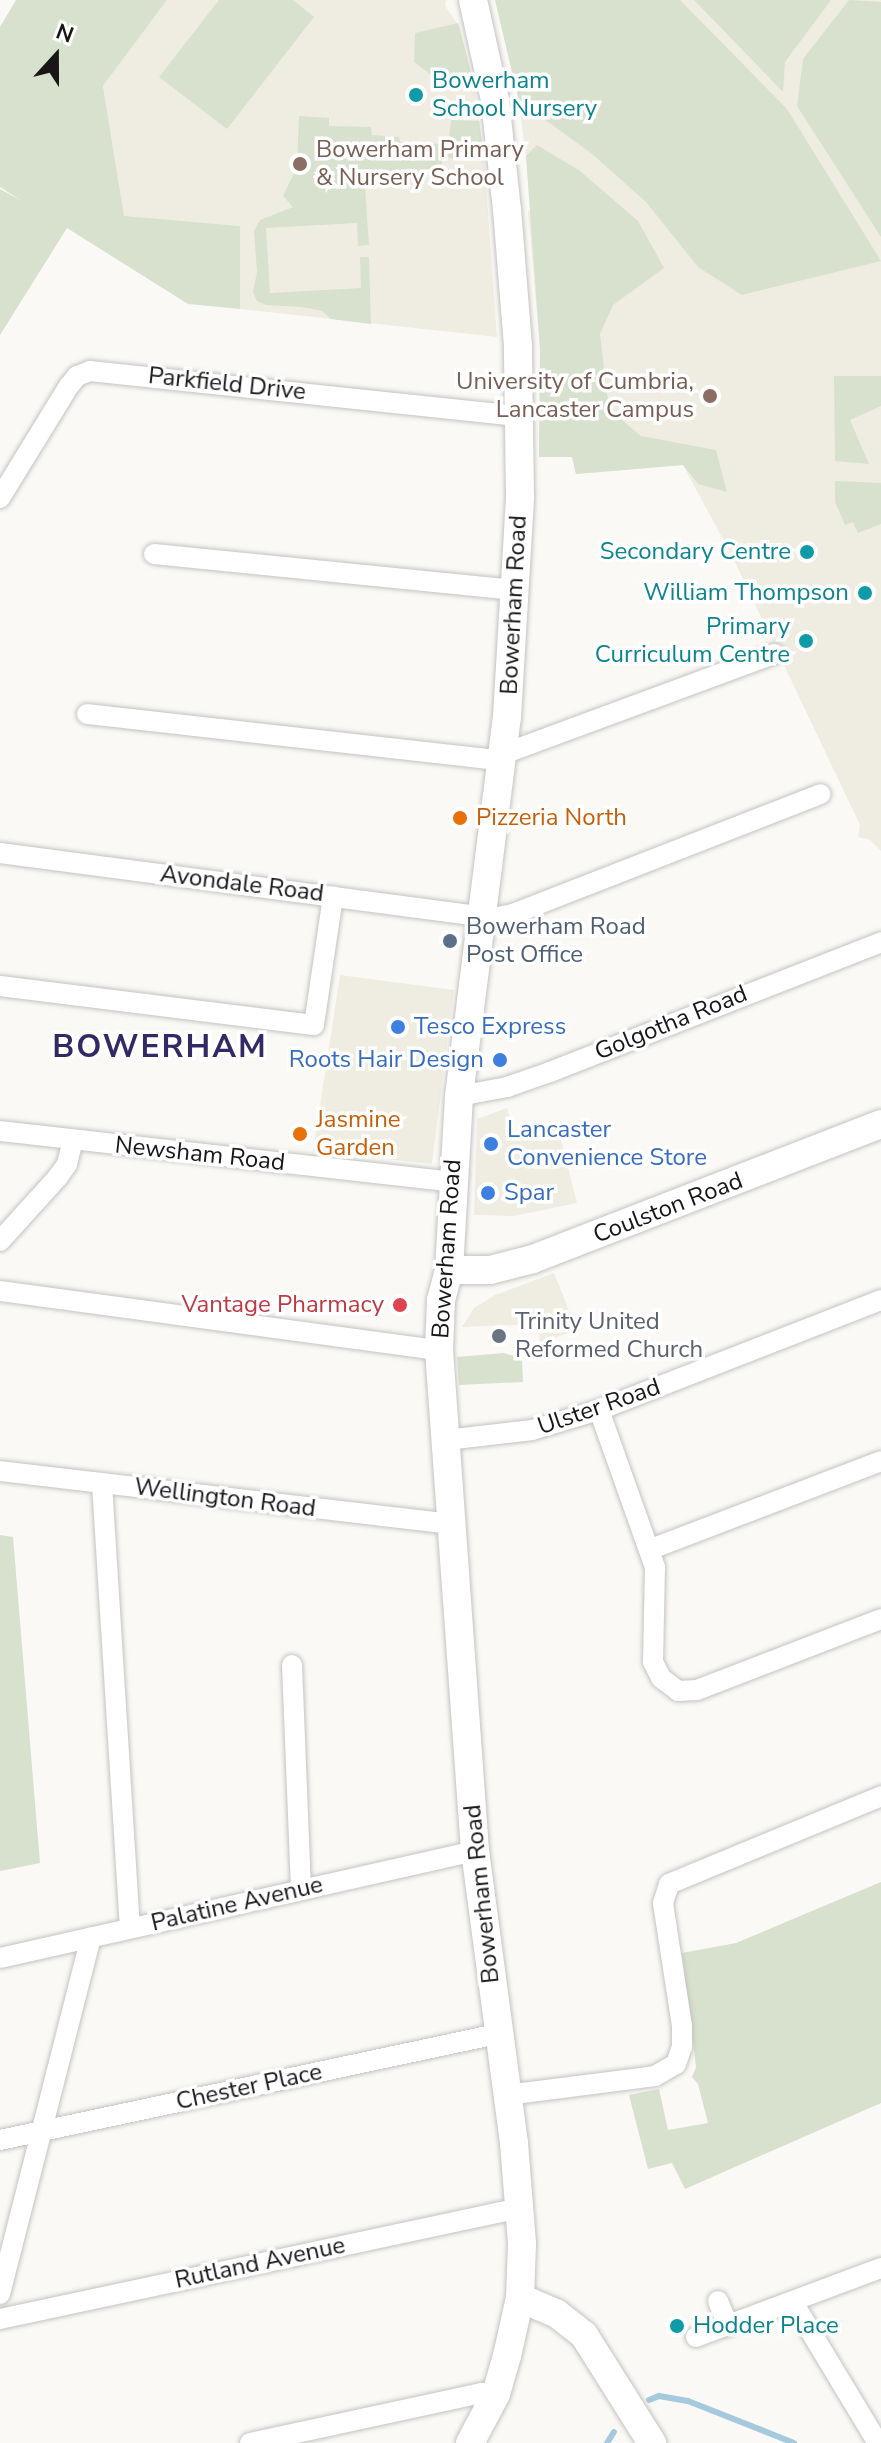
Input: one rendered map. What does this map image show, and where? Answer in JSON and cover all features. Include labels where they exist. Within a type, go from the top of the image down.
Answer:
[{"type":"street","name":"Bowerham Road","points":[[470,2443],[496,2394],[520,2298],[520,2208],[475,1851],[439,1350],[441,1300],[449,1270],[459,1096],[503,755],[517,590],[520,416],[517,322],[499,129],[473,0]]},
{"type":"street","name":"Parkfield Drive","points":[[0,498],[69,386],[77,376],[90,371],[520,416]]},
{"type":"street","points":[[154,554],[517,590]]},
{"type":"street","points":[[87,714],[490,759],[774,654]]},
{"type":"street","name":"Avondale Road","points":[[0,853],[483,916],[513,914],[820,794]]},
{"type":"street","points":[[0,986],[314,1025],[333,896]]},
{"type":"street","name":"Golgotha Road","points":[[459,1096],[507,1087],[550,1072],[881,942]]},
{"type":"street","name":"Coulston Road","points":[[449,1270],[490,1270],[533,1259],[881,1124]]},
{"type":"street","name":"Newsham Road","points":[[0,1131],[452,1182]]},
{"type":"street","points":[[0,1241],[58,1177],[67,1164],[73,1140]]},
{"type":"street","points":[[0,1291],[439,1350]]},
{"type":"street","name":"Ulster Road","points":[[446,1440],[532,1430],[599,1410],[881,1300]]},
{"type":"street","points":[[599,1410],[655,1567],[653,1662],[661,1678],[678,1691],[697,1690],[881,1619]]},
{"type":"street","points":[[651,1549],[881,1461]]},
{"type":"street","name":"Wellington Road","points":[[0,1471],[450,1524]]},
{"type":"street","points":[[102,1484],[130,1928]]},
{"type":"street","points":[[292,1665],[301,1889]]},
{"type":"street","points":[[507,2095],[655,2076],[676,2064],[682,2047],[682,2026],[663,1903],[665,1891],[676,1878],[881,1796]]},
{"type":"street","name":"Palatine Avenue","points":[[0,1958],[475,1851]]},
{"type":"street","points":[[0,2294],[91,1937]]},
{"type":"street","name":"Chester Place","points":[[0,2140],[497,2034]]},
{"type":"street","name":"Rutland Avenue","points":[[0,2319],[520,2208]]},
{"type":"street","points":[[696,2337],[794,2304],[881,2268]]},
{"type":"street","points":[[520,2298],[556,2313],[584,2335],[652,2443]]},
{"type":"street","points":[[718,2301],[728,2326]]},
{"type":"street","points":[[794,2304],[878,2443]]},
{"type":"street","points":[[250,2443],[482,2393],[496,2394]]},
{"type":"shaded area","name":"Bowerham Primary & Nursery School","points":[[167,0],[446,0],[445,6],[460,27],[475,89],[484,156],[497,337],[240,309],[240,226],[124,217],[103,86]]},
{"type":"shaded area","name":"University of Cumbria, Lancaster Campus","points":[[495,0],[881,0],[881,851],[870,840],[858,837],[860,825],[732,556],[683,465],[576,474],[572,457],[539,457],[540,349],[528,212],[532,209],[519,101]]},
{"type":"shaded area","points":[[340,975],[454,990],[432,1164],[313,1151]]},
{"type":"shaded area","points":[[507,1108],[517,1136],[558,1127],[577,1203],[514,1216],[474,1215],[477,1119]]},
{"type":"shaded area","points":[[554,1273],[577,1330],[540,1343],[538,1324],[462,1327],[474,1308],[495,1295]]},
{"type":"green space","points":[[16,0],[167,0],[103,86],[124,216],[240,226],[240,309],[188,304],[67,228],[0,335],[0,189],[22,201],[0,187],[0,27]]},
{"type":"green space","points":[[219,0],[293,0],[314,17],[227,129],[159,77]]},
{"type":"green space","points":[[495,0],[680,0],[787,109],[881,261],[742,295],[698,267],[646,202],[591,153],[519,101]]},
{"type":"green space","points":[[694,0],[831,0],[785,62],[783,92]]},
{"type":"green space","points":[[849,0],[881,2],[881,237],[797,106],[803,59]]},
{"type":"green space","points":[[458,23],[472,76],[462,84],[438,80],[414,62],[415,33]]},
{"type":"green space","points":[[299,116],[329,118],[329,126],[371,127],[372,135],[399,137],[400,142],[442,144],[442,173],[371,171],[370,185],[365,186],[369,245],[358,246],[357,223],[266,228],[270,293],[361,288],[360,257],[369,257],[371,324],[331,319],[322,311],[302,307],[266,305],[257,301],[253,292],[257,272],[254,231],[260,220],[293,207],[283,196],[297,167]]},
{"type":"green space","points":[[451,120],[479,121],[483,151],[469,151],[462,159],[450,158],[447,155]]},
{"type":"green space","points":[[537,145],[580,171],[638,221],[664,268],[613,305],[600,334],[609,409],[641,436],[716,450],[727,492],[698,484],[683,465],[576,474],[572,457],[539,457],[540,349],[526,156]]},
{"type":"green space","points":[[834,376],[881,376],[881,406],[850,420],[869,464],[835,461]]},
{"type":"green space","points":[[835,481],[881,483],[881,524],[858,533],[853,522],[845,525],[835,502]]},
{"type":"green space","points":[[504,1353],[522,1359],[523,1382],[459,1385],[457,1357]]},
{"type":"green space","points":[[0,1535],[13,1537],[40,1863],[0,1871]]},
{"type":"green space","points":[[881,1882],[881,2103],[685,2189],[672,2163],[648,2169],[629,2095],[659,2089],[668,2130],[708,2123],[698,2084],[692,2077],[696,2067],[682,1953],[736,1943]]},
{"type":"waterway","points":[[649,2400],[659,2396],[688,2401],[794,2443]]},
{"type":"waterway","points":[[607,2443],[614,2432]]},
{"type":"place","name":"Bowerham School Nursery","points":[[416,95]]},
{"type":"place","name":"Bowerham Primary & Nursery School","points":[[300,164]]},
{"type":"place","name":"University of Cumbria, Lancaster Campus","points":[[710,396]]},
{"type":"place","name":"Secondary Centre","points":[[807,552]]},
{"type":"place","name":"William Thompson","points":[[865,593]]},
{"type":"place","name":"Primary Curriculum Centre","points":[[806,641]]},
{"type":"place","name":"Pizzeria North","points":[[460,818]]},
{"type":"place","name":"Bowerham Road Post Office","points":[[450,941]]},
{"type":"place","name":"Tesco Express","points":[[398,1027]]},
{"type":"place","name":"Roots Hair Design","points":[[500,1060]]},
{"type":"place","name":"Jasmine Garden","points":[[300,1134]]},
{"type":"place","name":"Lancaster Convenience Store","points":[[491,1144]]},
{"type":"place","name":"Spar","points":[[488,1193]]},
{"type":"place","name":"Vantage Pharmacy","points":[[400,1305]]},
{"type":"place","name":"Trinity United Reformed Church","points":[[499,1336]]},
{"type":"place","name":"Hodder Place","points":[[677,2326]]},
{"type":"district","name":"BOWERHAM","points":[[160,1047]]}]
